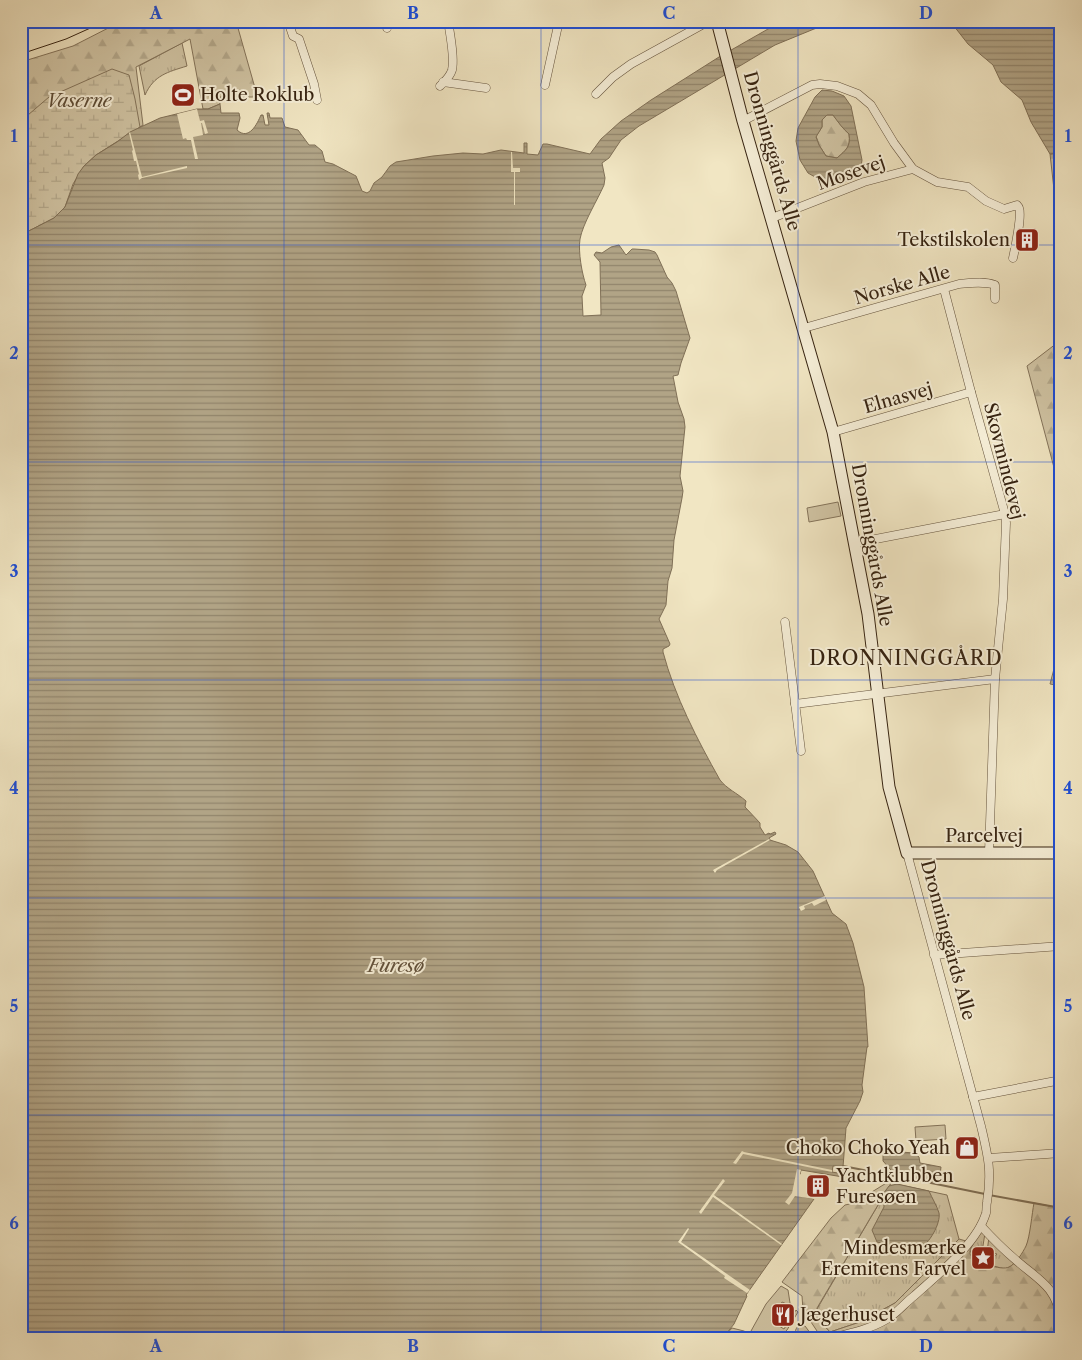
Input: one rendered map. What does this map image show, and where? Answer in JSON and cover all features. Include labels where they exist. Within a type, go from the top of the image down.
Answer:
[{"type":"street","points":[[288,21],[293,36],[299,40],[314,84],[317,100]]},
{"type":"street","points":[[448,21],[452,70],[442,84],[486,88]]},
{"type":"street","points":[[545,85],[559,21]]},
{"type":"street","points":[[596,94],[613,77],[631,64],[709,21]]},
{"type":"street","name":"Dronninggårds Alle","points":[[717,21],[743,121],[833,432],[868,614],[889,787],[988,1158],[990,1189],[986,1213],[972,1240],[960,1254],[888,1318],[857,1332],[826,1339]]},
{"type":"street","points":[[743,121],[812,85],[829,84],[858,94],[872,105],[913,170],[937,182],[968,187],[986,201],[1004,209],[1017,205],[1020,209],[1020,220],[1013,258]]},
{"type":"street","name":"Mosevej","points":[[772,218],[864,182],[913,170]]},
{"type":"street","name":"Norske Alle","points":[[804,328],[959,284],[974,282],[992,283],[995,285],[995,299]]},
{"type":"street","name":"Skovmindevej","points":[[944,289],[1006,523],[1003,599],[995,680],[988,853]]},
{"type":"street","name":"Elnasvej","points":[[833,432],[971,392]]},
{"type":"street","points":[[855,543],[1005,514]]},
{"type":"street","points":[[785,622],[801,751]]},
{"type":"street","points":[[795,704],[995,680]]},
{"type":"street","name":"Parcelvej","points":[[907,853],[1061,853]]},
{"type":"street","points":[[934,955],[1061,946]]},
{"type":"street","points":[[972,1097],[1061,1080]]},
{"type":"street","points":[[988,1158],[1061,1153]]},
{"type":"street","points":[[980,1226],[1016,1261],[1044,1283],[1058,1304],[1061,1318]]},
{"type":"street","points":[[1060,1339],[1061,1335]]},
{"type":"green space","name":"Vaserne","points":[[122,21],[236,21],[255,88],[253,97],[220,97],[220,104],[203,109],[190,39],[136,67],[143,125],[96,155],[26,232],[21,235],[21,62],[73,46]]},
{"type":"green space","points":[[182,43],[187,66],[162,75],[153,83],[145,95],[139,66]]},
{"type":"green space","points":[[112,69],[129,75],[140,127],[96,155],[84,166],[73,184],[65,207],[54,218],[21,235],[21,121],[49,97]]},
{"type":"green space","points":[[827,115],[833,115],[849,134],[847,148],[837,158],[826,156],[816,136],[822,127],[822,120]]},
{"type":"green space","points":[[1061,153],[1061,235],[1059,234],[1050,154]]},
{"type":"green space","points":[[1061,340],[1061,360],[1056,379],[1061,390],[1061,494],[1027,366]]},
{"type":"green space","points":[[838,502],[841,516],[809,522],[807,508]]},
{"type":"green space","points":[[1061,642],[1061,686],[1050,684]]},
{"type":"green space","points":[[945,1125],[946,1139],[916,1141],[915,1127]]},
{"type":"green space","points":[[888,1182],[891,1183],[817,1308],[817,1318],[830,1332],[860,1322],[895,1303],[959,1239],[973,1243],[970,1254],[976,1260],[1000,1268],[1009,1267],[1019,1258],[1026,1246],[1034,1203],[1061,1208],[1061,1339],[1010,1339],[1008,1336],[995,1335],[993,1339],[821,1339],[803,1310],[802,1296],[782,1282],[831,1218],[845,1205],[854,1203]]},
{"type":"green space","points":[[891,1183],[947,1195],[959,1239],[895,1303],[860,1322],[830,1332],[817,1318],[817,1309]]},
{"type":"green space","points":[[980,1230],[985,1233],[982,1252],[972,1251],[976,1258],[987,1261],[997,1254],[987,1252],[989,1237],[1015,1263],[1005,1269],[973,1259],[970,1250]]},
{"type":"green space","points":[[781,1286],[788,1290],[790,1303],[789,1305],[782,1302],[771,1321],[784,1329],[796,1310],[798,1312],[787,1330],[781,1336],[764,1335],[751,1331],[766,1304]]},
{"type":"green space","points":[[801,1324],[805,1326],[814,1338],[799,1338],[795,1336],[796,1329]]},
{"type":"green space","points":[[732,1328],[744,1331],[757,1339],[722,1339]]},
{"type":"water","name":"Furesø","points":[[782,21],[840,21],[814,29],[775,45],[639,126],[621,140],[609,158],[602,163],[605,178],[604,185],[587,219],[580,239],[581,263],[586,285],[582,296],[583,316],[601,315],[600,262],[594,255],[596,252],[602,253],[611,247],[619,245],[626,255],[632,249],[655,252],[676,291],[690,338],[678,375],[673,376],[685,427],[680,476],[683,491],[674,540],[666,605],[659,619],[670,644],[663,649],[663,652],[687,718],[720,780],[746,801],[745,807],[760,823],[760,827],[765,835],[775,832],[776,834],[769,838],[770,840],[786,845],[798,852],[813,871],[832,913],[846,924],[853,943],[864,987],[868,1047],[862,1085],[863,1092],[846,1128],[843,1167],[833,1166],[832,1172],[843,1174],[843,1177],[801,1170],[796,1195],[814,1199],[746,1295],[734,1324],[722,1339],[21,1339],[21,235],[54,218],[65,207],[78,174],[84,166],[96,155],[130,132],[160,118],[197,109],[208,109],[220,104],[221,113],[239,113],[240,118],[237,130],[245,134],[252,130],[261,115],[263,115],[265,125],[269,125],[267,113],[269,113],[270,118],[282,118],[285,127],[298,130],[309,145],[315,145],[322,151],[325,162],[356,176],[362,191],[367,193],[374,183],[396,162],[463,153],[483,154],[501,150],[524,153],[524,143],[527,143],[527,154],[538,155],[543,144],[547,144],[590,154],[601,139],[621,121],[651,100],[719,57]]},
{"type":"water","points":[[950,21],[1061,21],[1061,153],[1050,154],[1031,122],[1022,100],[1001,82],[993,65],[968,44]]},
{"type":"water","points":[[822,90],[832,91],[844,96],[851,106],[862,160],[860,173],[843,183],[822,181],[808,173],[800,160],[796,141],[798,128],[815,97]],"holes":[[[827,115],[833,115],[849,134],[847,148],[837,158],[826,156],[816,137],[822,127],[822,120]]]},
{"type":"water","points":[[887,1151],[914,1153],[919,1157],[920,1163],[941,1167],[940,1175],[931,1183],[898,1178],[883,1161],[883,1154]]},
{"type":"water","points":[[897,1184],[929,1191],[938,1210],[939,1217],[934,1233],[927,1243],[919,1248],[903,1248],[877,1242],[872,1230],[884,1207],[883,1194],[889,1186]]},
{"type":"pier","points":[[197,109],[200,121],[204,120],[208,133],[205,134],[201,123],[203,135],[193,137],[198,159],[195,159],[191,140],[183,139],[177,114]]},
{"type":"pier","points":[[130,132],[142,177],[187,166],[187,168],[139,180],[136,161],[134,161],[132,151]]},
{"type":"pier","points":[[511,152],[513,168],[520,168],[520,172],[515,172],[515,205],[514,172],[511,172]]},
{"type":"pier","points":[[769,839],[715,873],[713,870]]},
{"type":"pier","points":[[825,896],[826,900],[814,906],[812,903],[804,906],[805,909],[801,911],[799,907]]},
{"type":"pier","points":[[742,1151],[832,1170],[832,1172],[743,1154],[736,1164],[733,1163]]},
{"type":"pier","points":[[797,1169],[801,1170],[800,1174],[802,1175],[798,1193],[816,1197],[814,1199],[795,1196],[789,1205],[785,1202],[792,1193]]},
{"type":"pier","points":[[723,1179],[725,1181],[714,1195],[781,1245],[713,1197],[701,1214],[699,1212]]},
{"type":"pier","points":[[688,1228],[681,1242],[750,1290],[747,1293],[724,1278],[725,1276],[678,1242]]},
{"type":"waterway","points":[[843,1166],[899,1177]]},
{"type":"waterway","points":[[931,1183],[985,1194]]},
{"type":"waterway","points":[[989,1195],[1061,1208]]},
{"type":"tram line","points":[[21,54],[66,39],[106,21]]},
{"type":"place","name":"Holte Roklub","points":[[183,95]]},
{"type":"place","name":"Tekstilskolen","points":[[1027,240]]},
{"type":"place","name":"Choko Choko Yeah","points":[[967,1148]]},
{"type":"place","name":"Yachtklubben Furesøen","points":[[818,1186]]},
{"type":"place","name":"Mindesmærke Eremitens Farvel","points":[[983,1258]]},
{"type":"place","name":"Jægerhuset","points":[[783,1315]]},
{"type":"district","name":"DRONNINGGÅRD","points":[[906,658]]}]
